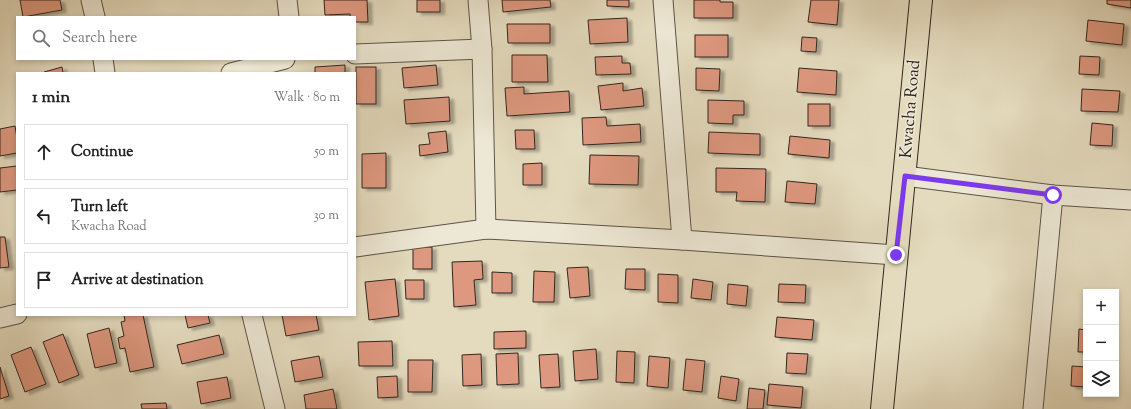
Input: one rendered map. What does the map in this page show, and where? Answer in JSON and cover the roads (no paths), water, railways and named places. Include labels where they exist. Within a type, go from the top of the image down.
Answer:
[{"type":"main road","name":"Kwacha Road","points":[[882,409],[921,0]]},
{"type":"street","points":[[91,0],[95,16]]},
{"type":"street","points":[[287,0],[289,16]]},
{"type":"street","points":[[478,0],[482,49],[486,229]]},
{"type":"street","points":[[663,0],[682,240]]},
{"type":"street","points":[[356,54],[482,49]]},
{"type":"street","points":[[102,60],[105,72]]},
{"type":"street","points":[[235,72],[281,60]]},
{"type":"street","points":[[905,176],[1053,195],[1131,200]]},
{"type":"street","points":[[1033,409],[1053,195]]},
{"type":"street","points":[[356,247],[486,229],[682,240],[896,255]]},
{"type":"street","points":[[0,318],[16,314]]},
{"type":"street","points":[[252,316],[275,409]]}]
